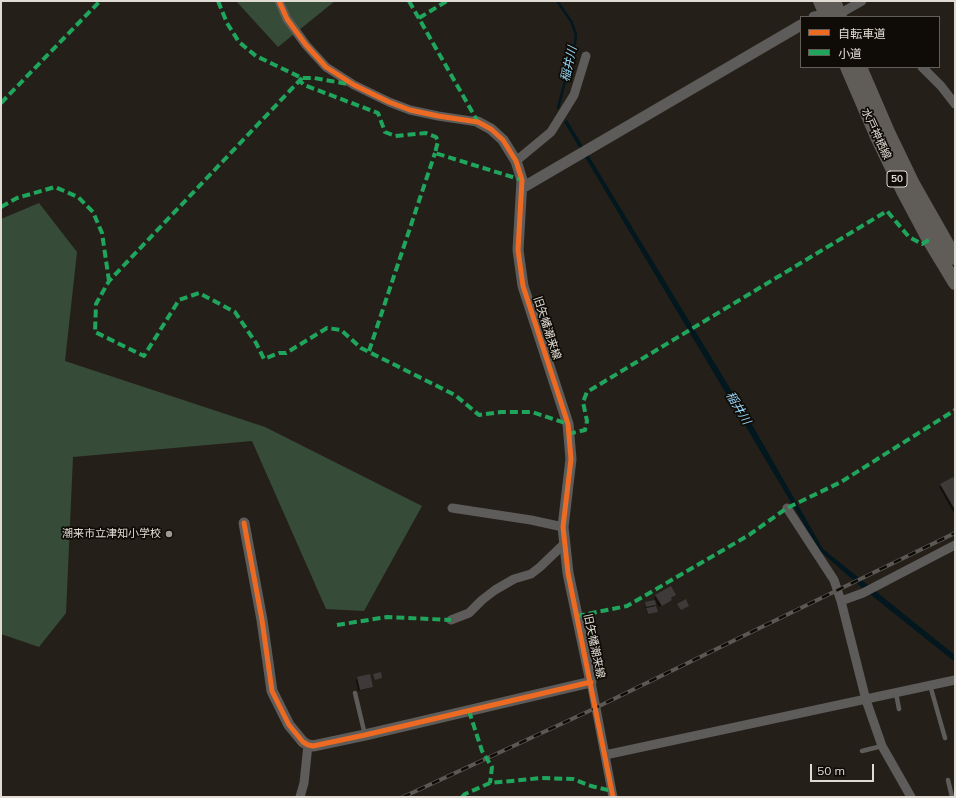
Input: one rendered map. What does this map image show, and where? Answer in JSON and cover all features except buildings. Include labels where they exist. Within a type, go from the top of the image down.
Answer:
[{"type":"main road","points":[[820,1],[830,13]]},
{"type":"main road","name":"水戸神栖線","points":[[847,68],[878,139],[903,191],[929,240],[955,282]]},
{"type":"main road","name":"水戸神栖線","points":[[860,68],[888,132],[920,196],[955,258]]},
{"type":"street","name":"旧矢幡潮来線","points":[[279,1],[287,19],[306,45],[326,66],[354,85],[389,102],[410,110],[478,122],[491,129],[503,140],[516,161],[522,180],[518,250],[523,286],[568,424],[570,459],[563,527],[568,573],[613,797]]},
{"type":"street","points":[[830,13],[862,1]]},
{"type":"street","points":[[522,188],[800,26]]},
{"type":"street","points":[[516,161],[551,132],[574,95],[586,56]]},
{"type":"street","points":[[923,68],[941,86],[955,104]]},
{"type":"street","points":[[452,508],[531,520],[563,527]]},
{"type":"street","points":[[787,508],[834,580],[841,601],[866,700],[882,746],[911,797]]},
{"type":"street","points":[[244,523],[262,620],[272,691],[289,725],[303,742],[308,745],[313,746],[591,682]]},
{"type":"street","points":[[451,620],[469,613],[494,590],[514,579],[531,574],[540,568],[565,544]]},
{"type":"street","points":[[841,601],[863,593],[955,545]]},
{"type":"street","points":[[605,755],[955,680]]},
{"type":"street","points":[[300,797],[304,783],[308,745]]},
{"type":"lane","points":[[930,686],[945,738]]},
{"type":"lane","points":[[355,693],[365,734]]},
{"type":"lane","points":[[896,693],[899,709]]},
{"type":"lane","points":[[862,751],[882,746]]},
{"type":"lane","points":[[948,780],[952,797]]},
{"type":"green space","points":[[236,1],[335,1],[278,47]]},
{"type":"green space","points":[[39,203],[77,252],[65,361],[265,427],[422,506],[364,611],[326,609],[252,441],[73,457],[66,613],[39,647],[1,634],[1,219]]},
{"type":"water","points":[[567,120],[750,421],[823,549],[955,655],[955,662],[861,587],[820,551],[564,122]]},
{"type":"waterway","name":"稲井川","points":[[557,1],[571,21],[576,34],[558,108]]},
{"type":"railway","points":[[403,797],[587,712],[955,533]]},
{"type":"marked path","points":[[1,103],[100,1]]},
{"type":"marked path","points":[[218,1],[227,23],[239,42],[256,56],[302,78],[314,78],[348,84]]},
{"type":"marked path","points":[[409,1],[478,122]]},
{"type":"marked path","points":[[419,18],[447,1]]},
{"type":"marked path","points":[[302,78],[109,281],[96,304],[95,332],[144,356],[179,300],[199,293],[235,312],[256,343],[264,359],[279,353],[286,353],[327,328],[341,330],[361,348],[455,395],[479,415],[501,412],[532,412],[568,424]]},
{"type":"marked path","points":[[302,78],[300,81],[304,85],[378,113],[385,132],[395,136],[426,133],[436,137],[438,141],[435,153],[522,180]]},
{"type":"marked path","points":[[369,351],[435,153]]},
{"type":"marked path","points":[[1,207],[17,198],[55,187],[78,197],[93,212],[102,233],[109,281]]},
{"type":"marked path","points":[[568,434],[585,430],[587,421],[583,402],[587,392],[887,211],[909,237],[922,244],[929,240]]},
{"type":"marked path","points":[[577,616],[627,606],[749,535],[787,508],[841,482],[955,410]]},
{"type":"marked path","points":[[337,625],[387,617],[451,620]]},
{"type":"marked path","points":[[469,711],[482,751],[492,767],[490,783]]},
{"type":"marked path","points":[[462,797],[465,794],[490,783],[542,778],[573,779],[591,786],[612,791]]},
{"type":"cycle path","points":[[279,1],[287,19],[306,45],[326,67],[354,85],[389,102],[410,110],[478,122],[491,129],[503,140],[516,161],[522,180],[518,250],[523,286],[568,424],[571,459],[563,527],[568,573],[613,797]]},
{"type":"cycle path","points":[[244,523],[262,620],[272,691],[289,725],[303,742],[308,745],[313,746],[365,735],[591,682]]},
{"type":"place","name":"潮来市立津知小学校","points":[[169,534]]}]
